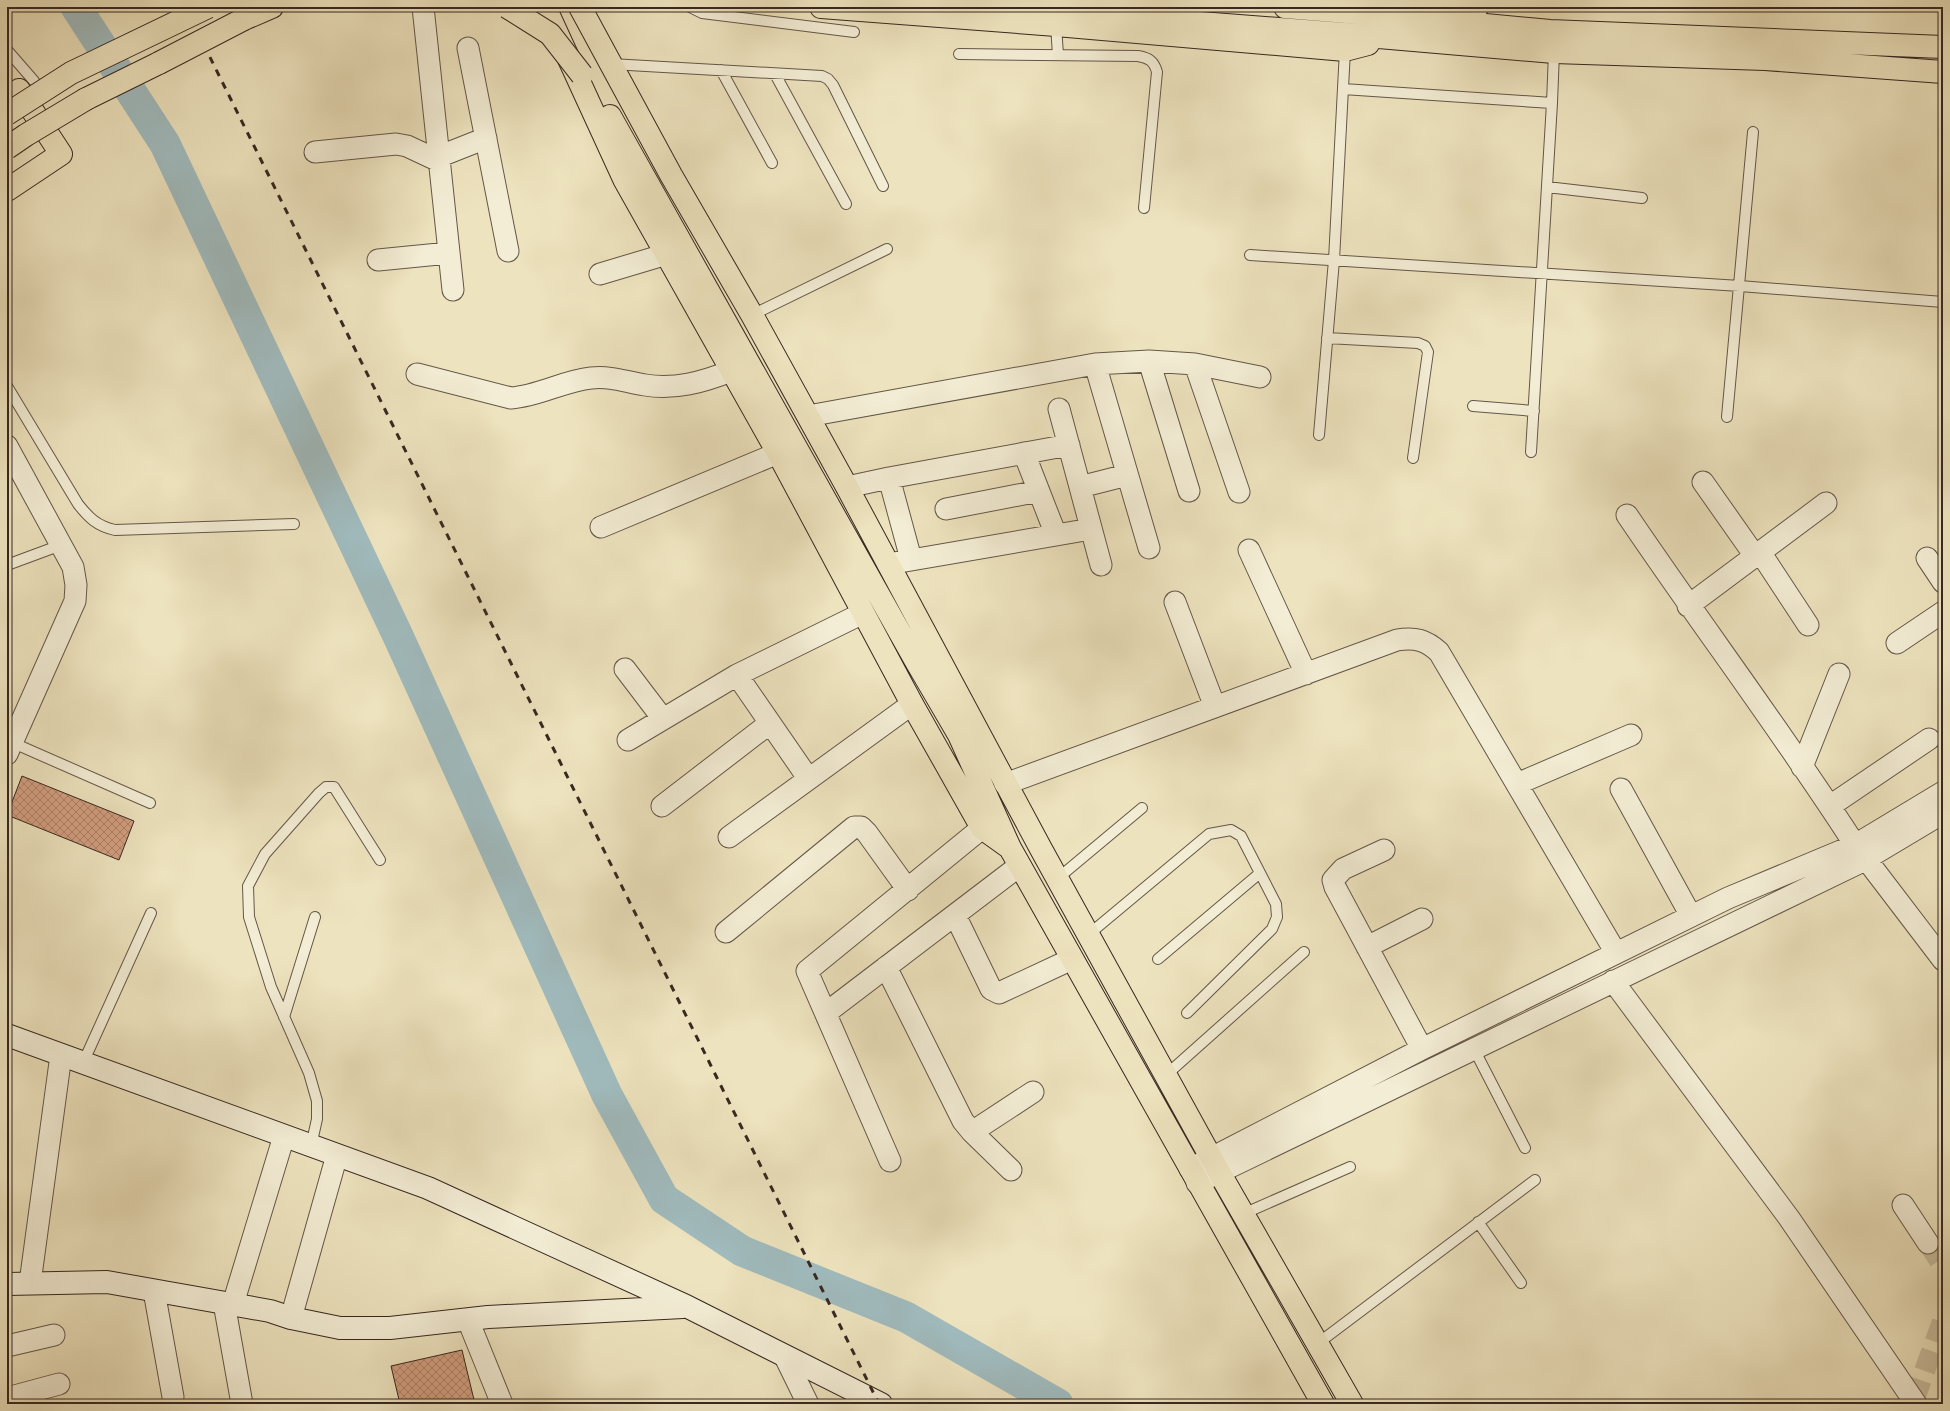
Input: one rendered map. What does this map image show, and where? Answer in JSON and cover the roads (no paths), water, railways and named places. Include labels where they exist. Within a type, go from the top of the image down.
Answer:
[{"type":"main road","points":[[7,114],[71,73],[208,7]]},
{"type":"main road","points":[[7,148],[86,99],[244,19],[272,7]]},
{"type":"main road","points":[[507,7],[550,34],[582,75],[610,117],[916,663],[959,735],[1015,857],[1323,1404]]},
{"type":"main road","points":[[545,7],[624,180],[778,453],[912,704],[982,828],[1015,857]]},
{"type":"main road","points":[[580,7],[671,175],[752,315],[847,487],[1005,784],[1215,1165],[1352,1404]]},
{"type":"main road","points":[[821,7],[1056,25],[1345,42],[1391,38],[1554,52],[1765,59],[1943,72]]},
{"type":"main road","points":[[993,7],[1345,42]]},
{"type":"main road","points":[[1285,7],[1550,31],[1943,46]]},
{"type":"main road","points":[[1368,7],[1388,16]]},
{"type":"main road","points":[[7,99],[19,90],[61,154],[7,190]]},
{"type":"street","points":[[423,7],[453,290]]},
{"type":"street","points":[[1448,21],[1478,7]]},
{"type":"street","points":[[468,48],[508,251]]},
{"type":"street","points":[[315,152],[396,144],[407,146],[438,159],[486,138]]},
{"type":"street","points":[[378,260],[449,254]]},
{"type":"street","points":[[600,274],[667,254]]},
{"type":"street","points":[[808,416],[1095,364],[1149,362],[1195,364],[1260,378]]},
{"type":"street","points":[[1149,362],[1189,491]]},
{"type":"street","points":[[1095,364],[1149,548]]},
{"type":"street","points":[[1195,364],[1239,492]]},
{"type":"street","points":[[417,374],[511,398],[524,397],[563,383],[581,379],[602,377],[615,378],[644,385],[666,387],[688,385],[731,371]]},
{"type":"street","points":[[1059,409],[1101,565]]},
{"type":"street","points":[[847,487],[1069,445]]},
{"type":"street","points":[[7,446],[73,567],[76,585],[75,601],[9,748]]},
{"type":"street","points":[[601,526],[778,453]]},
{"type":"street","points":[[1024,453],[1056,535]]},
{"type":"street","points":[[1080,487],[1127,475]]},
{"type":"street","points":[[889,478],[911,559]]},
{"type":"street","points":[[1703,482],[1758,554],[1808,625]]},
{"type":"street","points":[[946,509],[1039,491]]},
{"type":"street","points":[[1688,606],[1826,503]]},
{"type":"street","points":[[1627,515],[1688,606],[1830,806],[1860,852],[1943,960]]},
{"type":"street","points":[[888,564],[1091,529]]},
{"type":"street","points":[[1249,550],[1306,674]]},
{"type":"street","points":[[1927,558],[1943,582]]},
{"type":"street","points":[[1175,602],[1215,707]]},
{"type":"street","points":[[1896,643],[1943,612]]},
{"type":"street","points":[[628,740],[737,675],[863,613]]},
{"type":"street","points":[[1005,784],[1397,640],[1410,638],[1423,640],[1439,652],[1616,953]]},
{"type":"street","points":[[625,669],[663,719]]},
{"type":"street","points":[[1802,767],[1839,674]]},
{"type":"street","points":[[737,675],[808,778]]},
{"type":"street","points":[[729,837],[808,778],[912,704]]},
{"type":"street","points":[[662,806],[770,723]]},
{"type":"street","points":[[1517,784],[1631,735]]},
{"type":"street","points":[[1830,806],[1929,739]]},
{"type":"street","points":[[1621,789],[1691,916]]},
{"type":"street","points":[[1194,1176],[1422,1049],[1738,893],[1860,852],[1943,792]]},
{"type":"street","points":[[1215,1165],[1474,1049],[1613,981],[1860,852],[1943,813]]},
{"type":"street","points":[[726,932],[854,827],[861,828],[867,832],[908,890]]},
{"type":"street","points":[[890,1161],[807,971],[982,828]]},
{"type":"street","points":[[1384,850],[1343,869],[1333,880],[1335,887],[1422,1049]]},
{"type":"street","points":[[826,1014],[955,915],[1015,857]]},
{"type":"street","points":[[955,915],[991,989],[999,993],[1072,959]]},
{"type":"street","points":[[1367,947],[1422,918]]},
{"type":"street","points":[[886,968],[963,1121],[972,1132],[1011,1170]]},
{"type":"street","points":[[1613,981],[1789,1218],[1916,1404]]},
{"type":"street","points":[[7,1035],[428,1188],[686,1306],[881,1404]]},
{"type":"street","points":[[30,1283],[61,1055]]},
{"type":"street","points":[[972,1132],[1033,1092]]},
{"type":"street","points":[[242,1404],[229,1304],[284,1136]]},
{"type":"street","points":[[291,1318],[337,1155]]},
{"type":"street","points":[[1903,1205],[1928,1243]]},
{"type":"street","points":[[7,1284],[107,1282],[270,1311],[291,1318],[340,1328],[390,1328],[488,1317],[686,1306]]},
{"type":"street","points":[[154,1290],[173,1397]]},
{"type":"street","points":[[468,1320],[502,1404]]},
{"type":"street","points":[[7,1346],[54,1335]]},
{"type":"street","points":[[785,1357],[808,1404]]},
{"type":"street","points":[[7,1398],[59,1384]]},
{"type":"lane","points":[[690,7],[702,13],[854,32]]},
{"type":"lane","points":[[1056,25],[1058,55]]},
{"type":"lane","points":[[1319,435],[1334,260],[1345,42]]},
{"type":"lane","points":[[7,50],[34,81]]},
{"type":"lane","points":[[1531,452],[1554,52]]},
{"type":"lane","points":[[959,54],[1138,56],[1148,58],[1154,63],[1157,72],[1144,208]]},
{"type":"lane","points":[[610,64],[822,76],[828,79],[833,85],[883,186]]},
{"type":"lane","points":[[721,70],[772,163]]},
{"type":"lane","points":[[775,74],[846,204]]},
{"type":"lane","points":[[1343,89],[1552,103]]},
{"type":"lane","points":[[1728,416],[1753,132]]},
{"type":"lane","points":[[1547,187],[1642,198]]},
{"type":"lane","points":[[752,315],[887,249]]},
{"type":"lane","points":[[1250,255],[1740,286],[1943,302]]},
{"type":"lane","points":[[1327,338],[1418,343],[1426,346],[1428,352],[1413,458]]},
{"type":"lane","points":[[7,386],[78,504],[89,519],[100,526],[115,530],[294,524]]},
{"type":"lane","points":[[1473,406],[1534,411]]},
{"type":"lane","points":[[7,565],[61,545]]},
{"type":"lane","points":[[9,748],[150,802]]},
{"type":"lane","points":[[312,1146],[317,1119],[317,1101],[309,1073],[271,987],[249,917],[248,886],[265,854],[326,787],[334,787],[380,860]]},
{"type":"lane","points":[[1057,879],[1142,808]]},
{"type":"lane","points":[[1088,935],[1209,834],[1230,830],[1241,836],[1276,904],[1277,917],[1272,929],[1186,1013]]},
{"type":"lane","points":[[1158,959],[1260,873]]},
{"type":"lane","points":[[83,1063],[151,912]]},
{"type":"lane","points":[[284,1017],[315,917]]},
{"type":"lane","points":[[1166,1075],[1304,952]]},
{"type":"lane","points":[[1474,1049],[1525,1148]]},
{"type":"lane","points":[[1243,1214],[1350,1167]]},
{"type":"lane","points":[[1317,1344],[1535,1180]]},
{"type":"lane","points":[[1478,1222],[1521,1283]]},
{"type":"waterway","points":[[76,7],[165,144],[398,636],[607,1095],[664,1199],[742,1251],[906,1317],[1058,1404]]},
{"type":"tunnel","points":[[1928,1243],[1943,1266]]},
{"type":"tunnel","points":[[1914,1400],[1943,1320]]},
{"type":"railway","points":[[185,7],[879,1404]]}]
